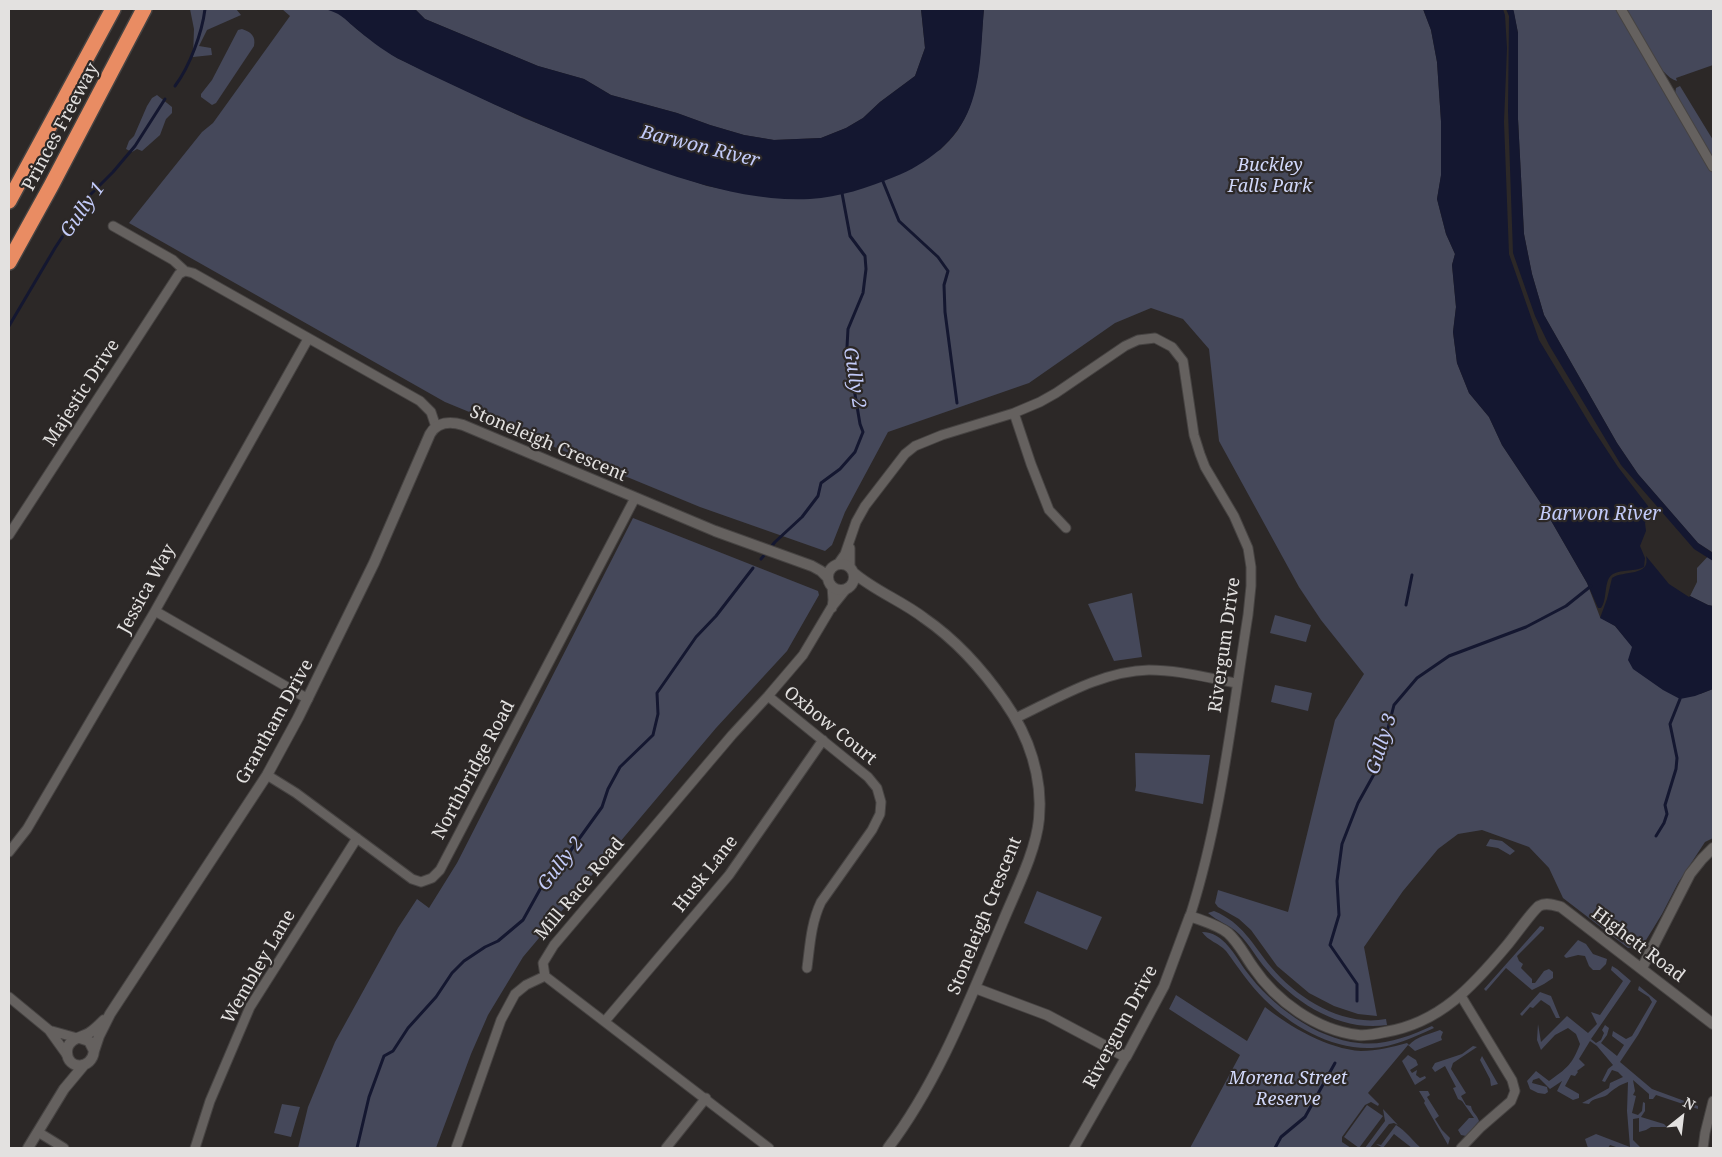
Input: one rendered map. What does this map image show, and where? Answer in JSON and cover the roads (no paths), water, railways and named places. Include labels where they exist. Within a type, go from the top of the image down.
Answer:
[{"type":"highway","name":"Princes Freeway","points":[[9,201],[113,9]]},
{"type":"highway","name":"Princes Freeway","points":[[9,262],[52,186],[144,9]]},
{"type":"street","points":[[1620,9],[1713,167]]},
{"type":"street","points":[[113,226],[173,260],[185,271],[193,273],[420,401],[431,412],[436,427]]},
{"type":"street","name":"Majestic Drive","points":[[9,535],[179,274],[185,271]]},
{"type":"street","name":"Rivergum Drive","points":[[837,564],[845,554],[856,522],[865,506],[905,454],[915,446],[942,435],[1014,413],[1040,402],[1125,346],[1138,340],[1155,338],[1164,342],[1179,354],[1183,361],[1186,376],[1194,435],[1204,467],[1234,516],[1248,548],[1251,586],[1237,683],[1208,850],[1190,916],[1164,986],[1074,1148]]},
{"type":"street","name":"Jessica Way","points":[[9,852],[27,829],[155,611],[308,339]]},
{"type":"street","points":[[1014,413],[1049,510],[1066,528]]},
{"type":"street","name":"Stoneleigh Crescent","points":[[436,427],[445,422],[463,424],[715,531],[812,566],[821,571],[840,590],[849,587],[871,588],[880,591]]},
{"type":"street","name":"Grantham Drive","points":[[28,1148],[64,1089],[84,1065],[91,1060],[98,1036],[110,1014],[267,775],[308,699],[374,563],[430,434],[436,427]]},
{"type":"street","name":"Northbridge Road","points":[[267,775],[296,793],[412,879],[421,882],[432,878],[440,870],[635,498]]},
{"type":"street","name":"Rivergum Drive","points":[[852,536],[852,570]]},
{"type":"street","points":[[832,608],[830,571],[837,564]]},
{"type":"street","name":"Stoneleigh Crescent","points":[[812,566],[846,564],[880,591],[923,617],[956,643],[998,693],[1016,718],[1030,747],[1039,785],[1039,820],[1024,871],[975,988],[931,1081],[888,1148]]},
{"type":"street","points":[[849,587],[854,579],[852,570]]},
{"type":"street","name":"Mill Race Road","points":[[545,976],[542,963],[550,950],[802,655],[832,608],[849,587]]},
{"type":"street","points":[[155,611],[308,699]]},
{"type":"street","points":[[1016,718],[1096,680],[1134,672],[1171,671],[1237,683]]},
{"type":"street","name":"Oxbow Court","points":[[768,696],[868,777],[877,788],[881,802],[880,814],[872,830],[821,902],[812,930],[807,968]]},
{"type":"street","name":"Husk Lane","points":[[605,1020],[728,875],[823,740]]},
{"type":"street","name":"Wembley Lane","points":[[195,1148],[210,1101],[250,1007],[357,838]]},
{"type":"street","points":[[1642,968],[1690,874],[1702,858],[1713,848]]},
{"type":"street","name":"Highett Road","points":[[1461,996],[1503,950],[1539,906],[1548,904],[1561,907],[1713,1024]]},
{"type":"street","points":[[1190,916],[1228,933],[1268,986],[1295,1010],[1315,1021],[1341,1031],[1359,1035],[1392,1031],[1414,1025],[1429,1018],[1461,996],[1515,1088],[1510,1102],[1481,1127],[1461,1148]]},
{"type":"street","points":[[456,1148],[506,1012],[515,994],[526,985],[545,976],[605,1020],[769,1148]]},
{"type":"street","points":[[975,988],[1048,1015],[1126,1057]]},
{"type":"street","points":[[9,996],[49,1030],[75,1064],[84,1065]]},
{"type":"street","name":"Grantham Drive","points":[[64,1089],[68,1046],[71,1042],[91,1032],[110,1014]]},
{"type":"street","points":[[49,1030],[89,1041],[94,1051]]},
{"type":"street","points":[[666,1148],[706,1098]]},
{"type":"street","points":[[1703,1148],[1713,1101]]},
{"type":"street","points":[[38,1132],[64,1148]]},
{"type":"water","name":"Barwon River","points":[[325,9],[415,9],[425,19],[538,66],[584,79],[611,95],[677,113],[744,135],[774,140],[821,138],[846,128],[863,118],[880,102],[915,76],[925,48],[921,9],[984,9],[980,58],[974,95],[964,119],[949,141],[940,150],[906,172],[874,185],[832,196],[810,199],[782,199],[754,196],[696,183],[613,154],[518,115],[392,55],[340,15]]},
{"type":"water","name":"Barwon River","points":[[1423,9],[1503,9],[1505,15],[1507,48],[1504,122],[1509,254],[1539,340],[1591,426],[1618,467],[1648,506],[1649,515],[1645,523],[1646,531],[1640,546],[1645,558],[1644,567],[1613,574],[1608,581],[1601,608],[1598,608],[1587,583],[1542,505],[1502,445],[1489,417],[1469,393],[1457,363],[1453,332],[1456,307],[1452,265],[1455,254],[1446,234],[1437,199],[1441,175],[1441,121],[1437,62],[1431,30]]},
{"type":"water","points":[[1506,9],[1513,9],[1518,33],[1518,119],[1524,234],[1532,274],[1544,315],[1617,443],[1638,474],[1698,543],[1713,553],[1713,561],[1694,549],[1621,465],[1549,345],[1535,316],[1513,253],[1508,111],[1509,16]]},
{"type":"water","name":"Barwon River","points":[[1646,556],[1669,584],[1689,597],[1713,606],[1713,689],[1680,699],[1663,690],[1633,669],[1628,660],[1632,647],[1615,626],[1600,618],[1612,578],[1640,570],[1646,563]]},
{"type":"waterway","name":"Gully 1","points":[[175,86],[186,69],[194,49],[205,9]]},
{"type":"waterway","name":"Gully 1","points":[[9,326],[55,248],[89,196],[135,146],[165,99]]},
{"type":"waterway","points":[[882,179],[899,221],[938,257],[948,271],[944,285],[945,312],[957,403]]},
{"type":"waterway","name":"Gully 2","points":[[761,559],[775,542],[802,517],[818,496],[821,483],[840,469],[855,452],[863,432],[847,347],[848,329],[863,293],[866,269],[865,256],[850,236],[842,193]]},
{"type":"waterway","name":"Gully 2","points":[[357,1148],[369,1097],[384,1056],[393,1051],[408,1028],[436,997],[452,973],[464,961],[498,941],[523,920],[548,875],[564,864],[571,850],[602,807],[608,789],[620,767],[653,735],[658,714],[657,693],[696,637],[716,616],[753,568]]},
{"type":"waterway","points":[[1406,605],[1412,575]]},
{"type":"waterway","name":"Gully 3","points":[[1357,1001],[1357,984],[1330,945],[1339,915],[1337,881],[1342,844],[1358,803],[1378,767],[1394,705],[1417,678],[1449,656],[1526,627],[1566,606],[1591,586]]},
{"type":"waterway","points":[[1656,836],[1667,814],[1665,805],[1676,769],[1677,758],[1670,724],[1680,699]]},
{"type":"waterway","name":"Gully 3","points":[[1275,1148],[1281,1137],[1305,1117],[1335,1063]]},
{"type":"park label","name":"Buckley Falls Park","points":[[1270,176]]},
{"type":"park label","name":"Morena Street Reserve","points":[[1288,1089]]}]
